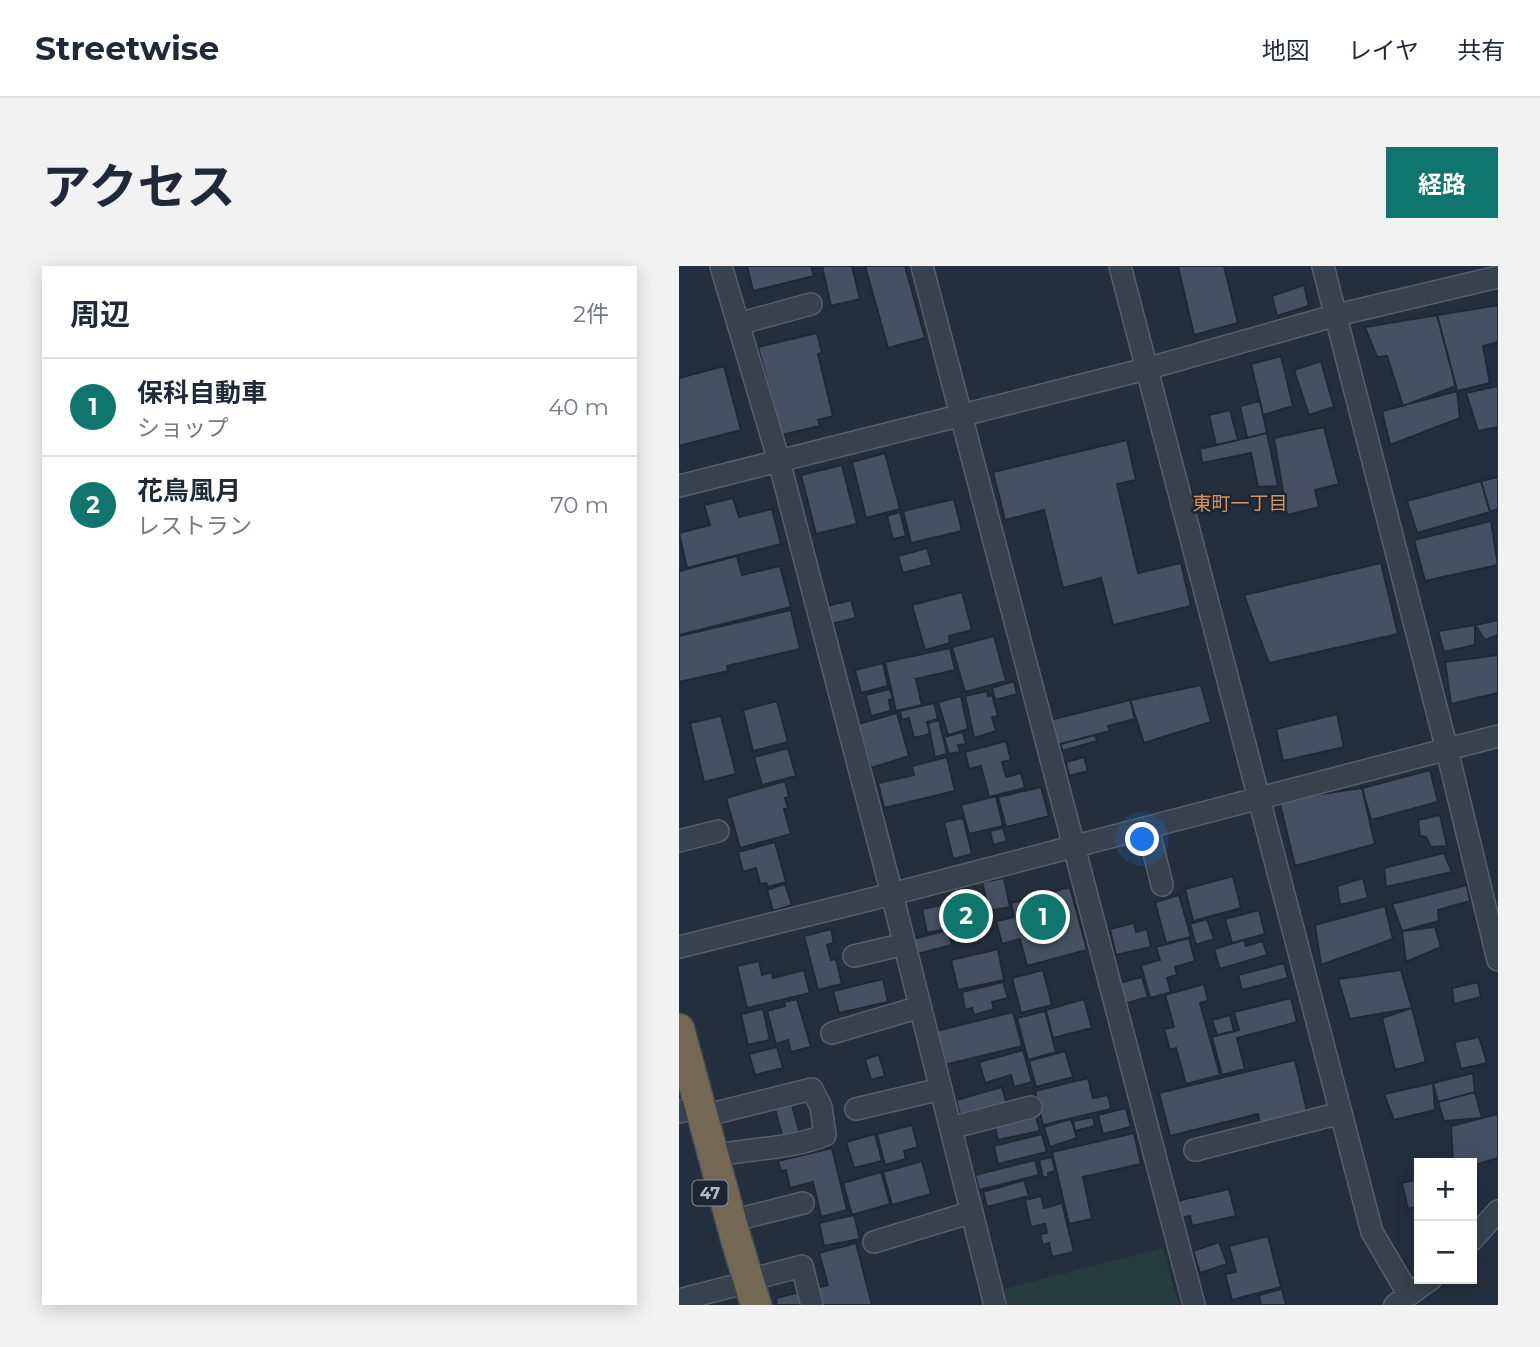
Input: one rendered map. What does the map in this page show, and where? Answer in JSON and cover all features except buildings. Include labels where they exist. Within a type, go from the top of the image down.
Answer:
[{"type":"highway","name":"47","points":[[679,1029],[687,1105],[723,1239],[744,1294]]},
{"type":"highway","name":"47","points":[[687,1105],[714,1156],[731,1221],[744,1294]]},
{"type":"street","points":[[721,266],[779,461],[893,894],[995,1305]]},
{"type":"street","points":[[922,266],[1194,1305]]},
{"type":"street","points":[[1120,266],[1371,1232],[1402,1300],[1424,1284]]},
{"type":"street","points":[[1323,266],[1498,960]]},
{"type":"street","points":[[679,486],[1146,369],[1336,315],[1498,277]]},
{"type":"street","points":[[738,324],[811,304]]},
{"type":"street","points":[[679,947],[1498,736]]},
{"type":"street","points":[[1148,828],[1162,885]]},
{"type":"street","points":[[679,841],[718,831]]},
{"type":"street","points":[[854,956],[905,944]]},
{"type":"street","points":[[832,1033],[920,1007]]},
{"type":"street","points":[[687,1105],[812,1089],[821,1108],[825,1135],[809,1141],[714,1156]]},
{"type":"street","points":[[856,1109],[941,1089]]},
{"type":"street","points":[[951,1128],[1031,1107]]},
{"type":"street","points":[[1195,1150],[1341,1113]]},
{"type":"street","points":[[731,1221],[803,1203]]},
{"type":"street","points":[[1477,1234],[1498,1211]]},
{"type":"street","points":[[874,1242],[972,1212]]},
{"type":"street","points":[[1477,1246],[1498,1231]]},
{"type":"street","points":[[679,1300],[744,1294],[802,1266],[812,1305]]},
{"type":"green space","points":[[1162,1248],[1179,1305],[1008,1305],[1004,1289]]},
{"type":"place","name":"花鳥風月","points":[[966,916]]},
{"type":"place","name":"保科自動車","points":[[1043,917]]},
{"type":"district","name":"東町一丁目","points":[[1240,503]]}]
